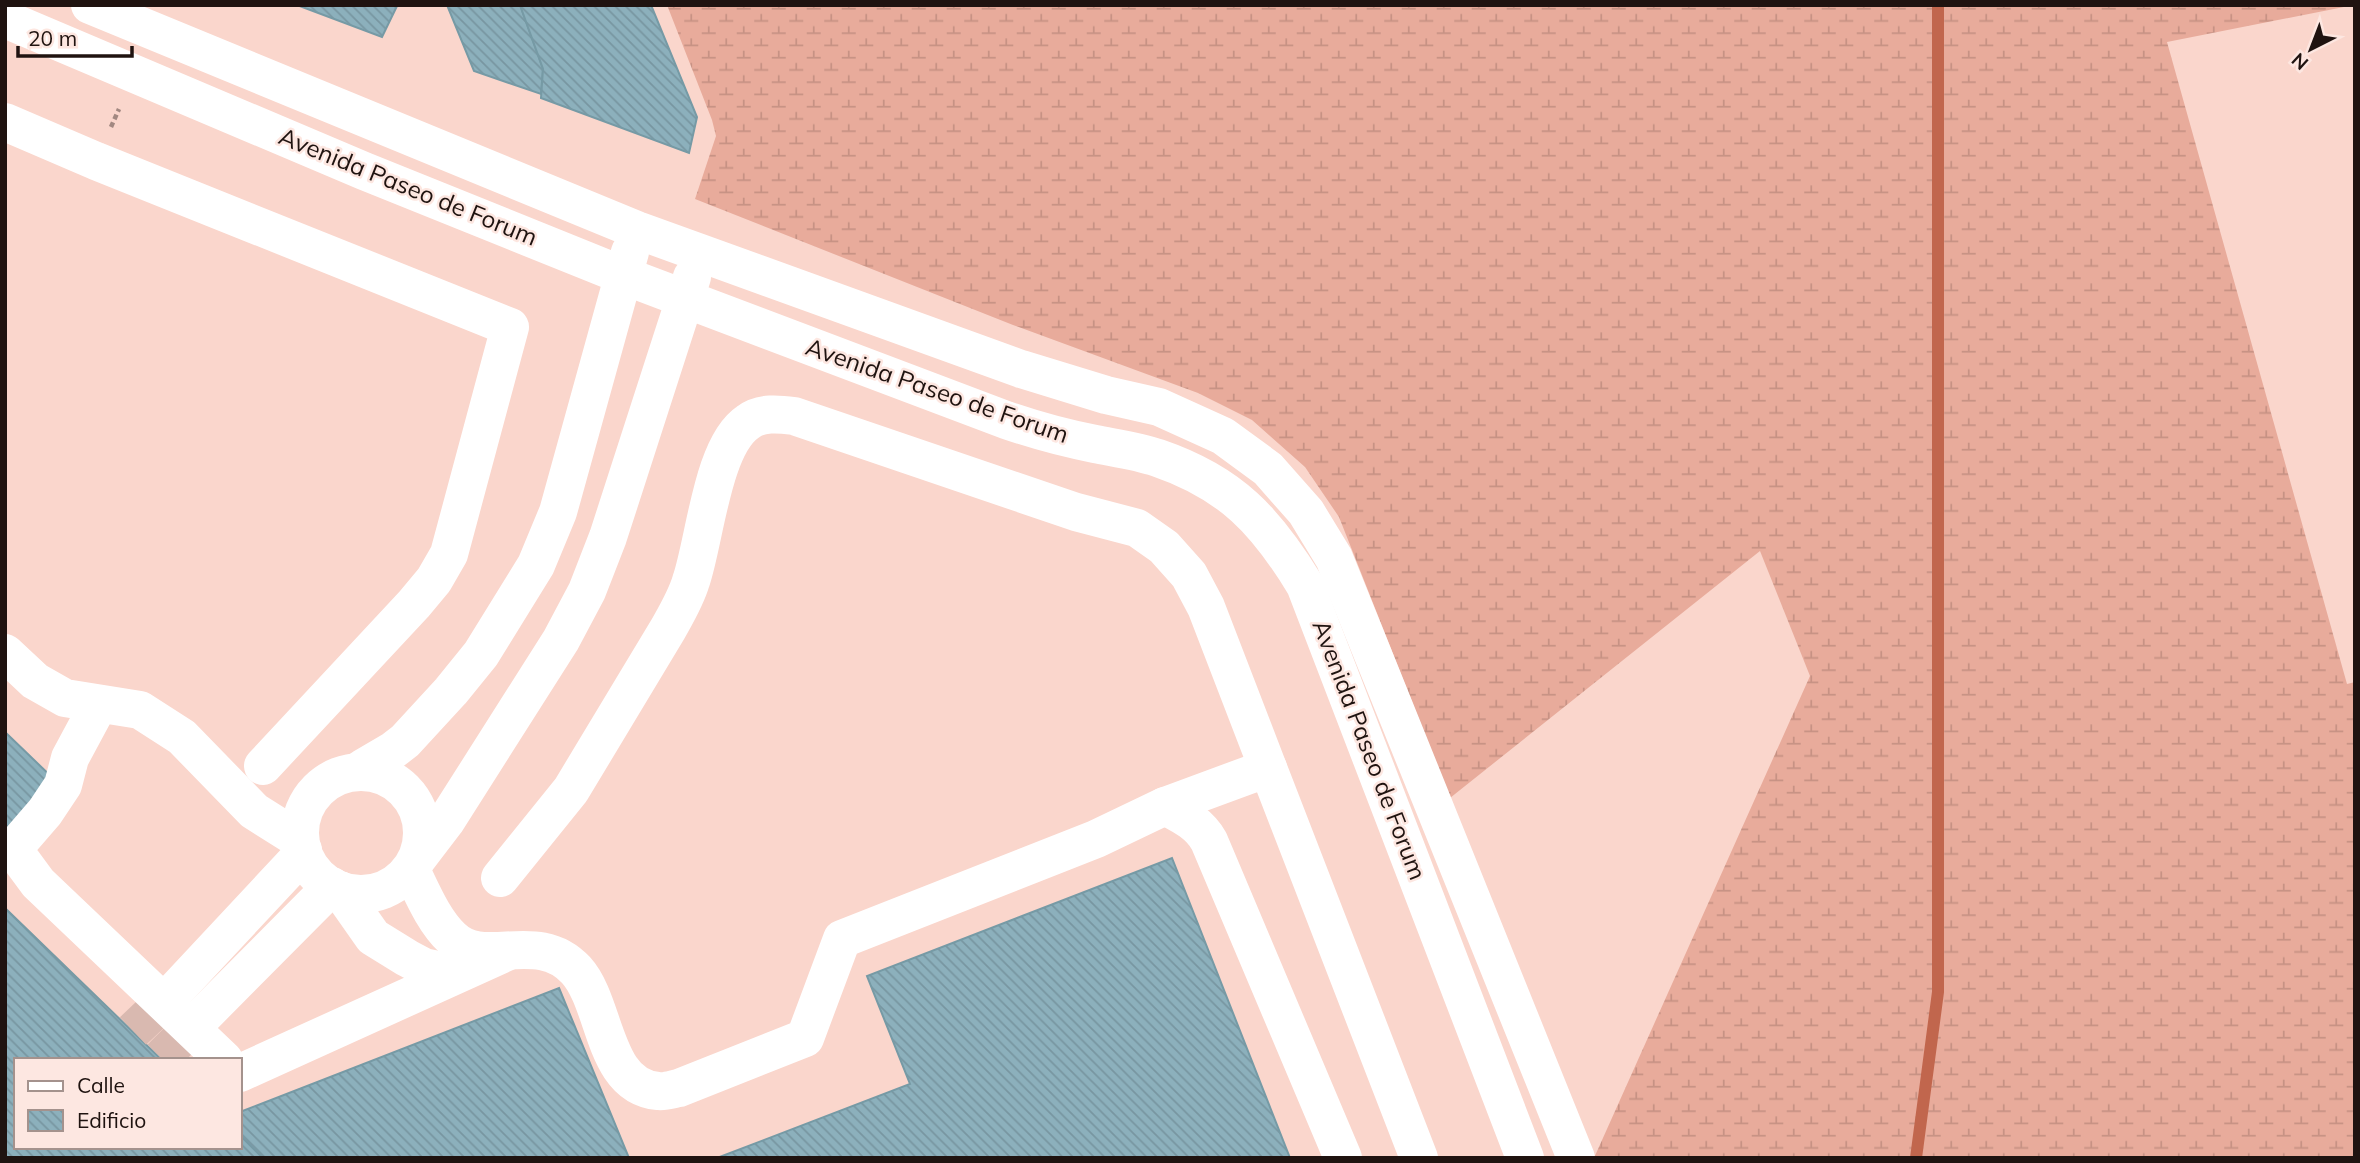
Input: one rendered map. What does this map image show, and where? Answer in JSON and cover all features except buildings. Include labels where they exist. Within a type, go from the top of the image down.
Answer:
[{"type":"street","name":"Avenida Paseo de Forum","points":[[90,5],[637,230],[1021,369],[1106,395],[1158,407],[1223,436],[1268,469],[1306,512],[1334,558],[1576,1158]]},
{"type":"street","name":"Avenida Paseo de Forum","points":[[5,19],[364,171],[685,300],[1006,420],[1053,435],[1157,457],[1213,482],[1248,509],[1281,545],[1305,585],[1525,1158]]},
{"type":"street","points":[[5,122],[510,327],[449,554],[414,604],[263,766]]},
{"type":"street","points":[[205,761],[237,760],[301,774],[348,775],[382,776],[392,781],[409,795],[421,826],[410,868],[394,884],[373,893],[351,893],[336,888],[321,879],[307,861],[300,828],[306,807],[318,789],[348,775],[363,768],[405,741],[481,654],[536,565],[558,512],[622,275],[637,230]]},
{"type":"street","points":[[373,937],[384,907],[446,821],[554,652],[587,591],[608,537],[700,251]]},
{"type":"street","points":[[500,878],[571,790],[682,605],[692,579],[719,469],[731,439],[748,421],[769,414],[794,416],[1076,512],[1137,528],[1164,547],[1189,575],[1206,607],[1419,1158]]},
{"type":"street","points":[[5,653],[35,681],[65,698],[140,710],[182,737],[254,811],[302,845]]},
{"type":"street","points":[[99,704],[70,758],[63,785],[45,812],[13,849],[38,883],[222,1058]]},
{"type":"street","points":[[410,868],[437,920],[453,940],[479,952],[537,948],[574,968],[587,985],[622,1073],[638,1084],[658,1091],[680,1088],[805,1038],[842,939],[1096,839],[1165,806],[1268,768]]},
{"type":"street","points":[[1165,806],[1188,818],[1204,832],[1209,841],[1343,1158]]},
{"type":"street","points":[[302,845],[299,858],[186,1006],[336,888]]},
{"type":"street","points":[[336,888],[373,937],[424,967],[443,971],[467,970]]},
{"type":"street","points":[[242,1072],[511,950]]},
{"type":"path","points":[[96,161],[134,73]]},
{"type":"green space","points":[[667,5],[2354,5],[2167,42],[2347,684],[2355,682],[2355,1158],[1594,1158],[1810,676],[1760,551],[1450,798],[1339,517],[1305,467],[1252,420],[1198,393],[1013,325],[695,199],[716,136]]},
{"type":"waterway","points":[[1916,1158],[1938,992],[1938,5]]},
{"type":"tunnel","points":[[133,1031],[172,994]]},
{"type":"tunnel","points":[[161,1058],[200,1019]]}]
